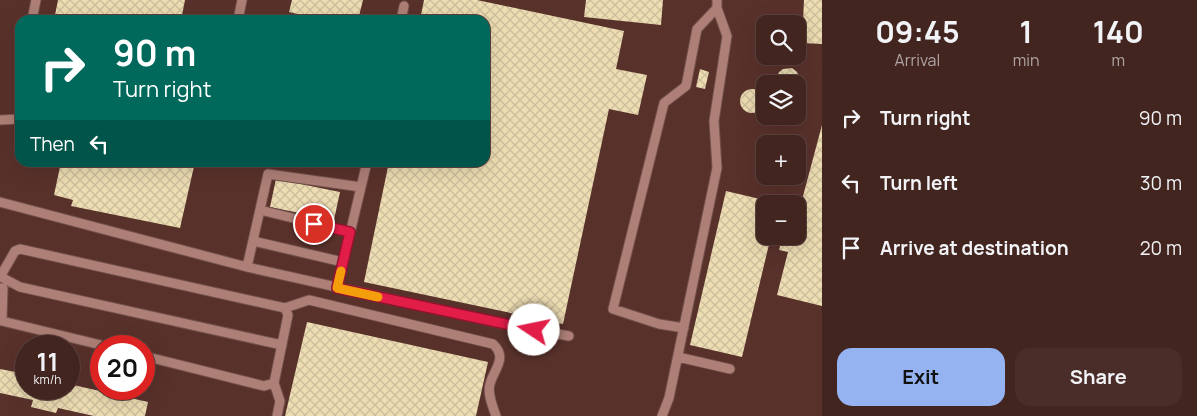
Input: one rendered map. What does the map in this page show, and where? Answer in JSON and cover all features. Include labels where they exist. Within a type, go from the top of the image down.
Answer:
[{"type":"lane","points":[[33,15],[36,0]]},
{"type":"lane","points":[[239,15],[242,0]]},
{"type":"lane","points":[[662,416],[669,398],[717,168],[714,121],[727,36],[717,4]]},
{"type":"lane","points":[[684,328],[659,324],[613,310],[664,103],[686,86],[697,29],[717,4]]},
{"type":"lane","points":[[402,15],[404,6]]},
{"type":"lane","points":[[0,120],[15,119]]},
{"type":"lane","points":[[337,288],[366,167]]},
{"type":"lane","points":[[247,267],[268,174],[361,187]]},
{"type":"lane","points":[[0,202],[247,267],[337,288],[569,336]]},
{"type":"lane","points":[[260,210],[350,232]]},
{"type":"lane","points":[[253,241],[343,262]]},
{"type":"lane","points":[[282,345],[20,287],[0,277],[15,251],[20,249],[285,308],[309,300],[493,344],[498,349],[500,358],[499,366],[490,383],[489,392],[496,416]]},
{"type":"lane","points":[[20,287],[2,288],[2,321],[90,343]]},
{"type":"lane","points":[[276,416],[280,401],[274,384],[288,315],[285,308]]},
{"type":"lane","points":[[678,357],[730,368]]},
{"type":"lane","points":[[155,359],[264,386],[274,384]]},
{"type":"building","points":[[58,0],[185,0],[182,15],[55,15]]},
{"type":"building","points":[[292,0],[363,0],[359,15],[302,15],[289,12]]},
{"type":"building","points":[[424,0],[477,0],[624,31],[616,69],[647,75],[638,115],[609,109],[563,324],[364,282],[388,167],[490,167],[490,15],[421,15]]},
{"type":"building","points":[[586,0],[663,0],[661,25],[584,17]]},
{"type":"building","points":[[804,0],[822,0],[822,44],[806,43],[806,15],[803,15]]},
{"type":"building","points":[[792,68],[798,75],[778,75],[783,69]]},
{"type":"building","points":[[700,69],[709,72],[705,89],[696,87]]},
{"type":"building","points":[[752,89],[756,90],[756,112],[752,113],[744,109],[740,101],[744,93]]},
{"type":"building","points":[[822,125],[822,306],[777,295],[788,252],[779,250],[780,245],[806,245],[806,195],[803,195]]},
{"type":"building","points":[[60,167],[194,167],[180,228],[71,206],[73,200],[54,195]]},
{"type":"building","points":[[276,179],[340,192],[334,220],[270,207]]},
{"type":"building","points":[[726,191],[756,198],[756,245],[769,245],[742,357],[690,345]]},
{"type":"building","points":[[307,322],[488,362],[476,416],[285,416]]},
{"type":"building","points":[[0,369],[15,372],[15,396],[0,393]]},
{"type":"building","points":[[80,387],[90,389],[90,400],[139,400],[148,402],[145,416],[94,416],[58,408],[56,413],[31,407],[33,400],[80,400]]},
{"type":"slow traffic","points":[[341,271],[337,288],[378,297]]},
{"type":"route","points":[[314,224],[350,232],[337,288],[534,330]]}]
